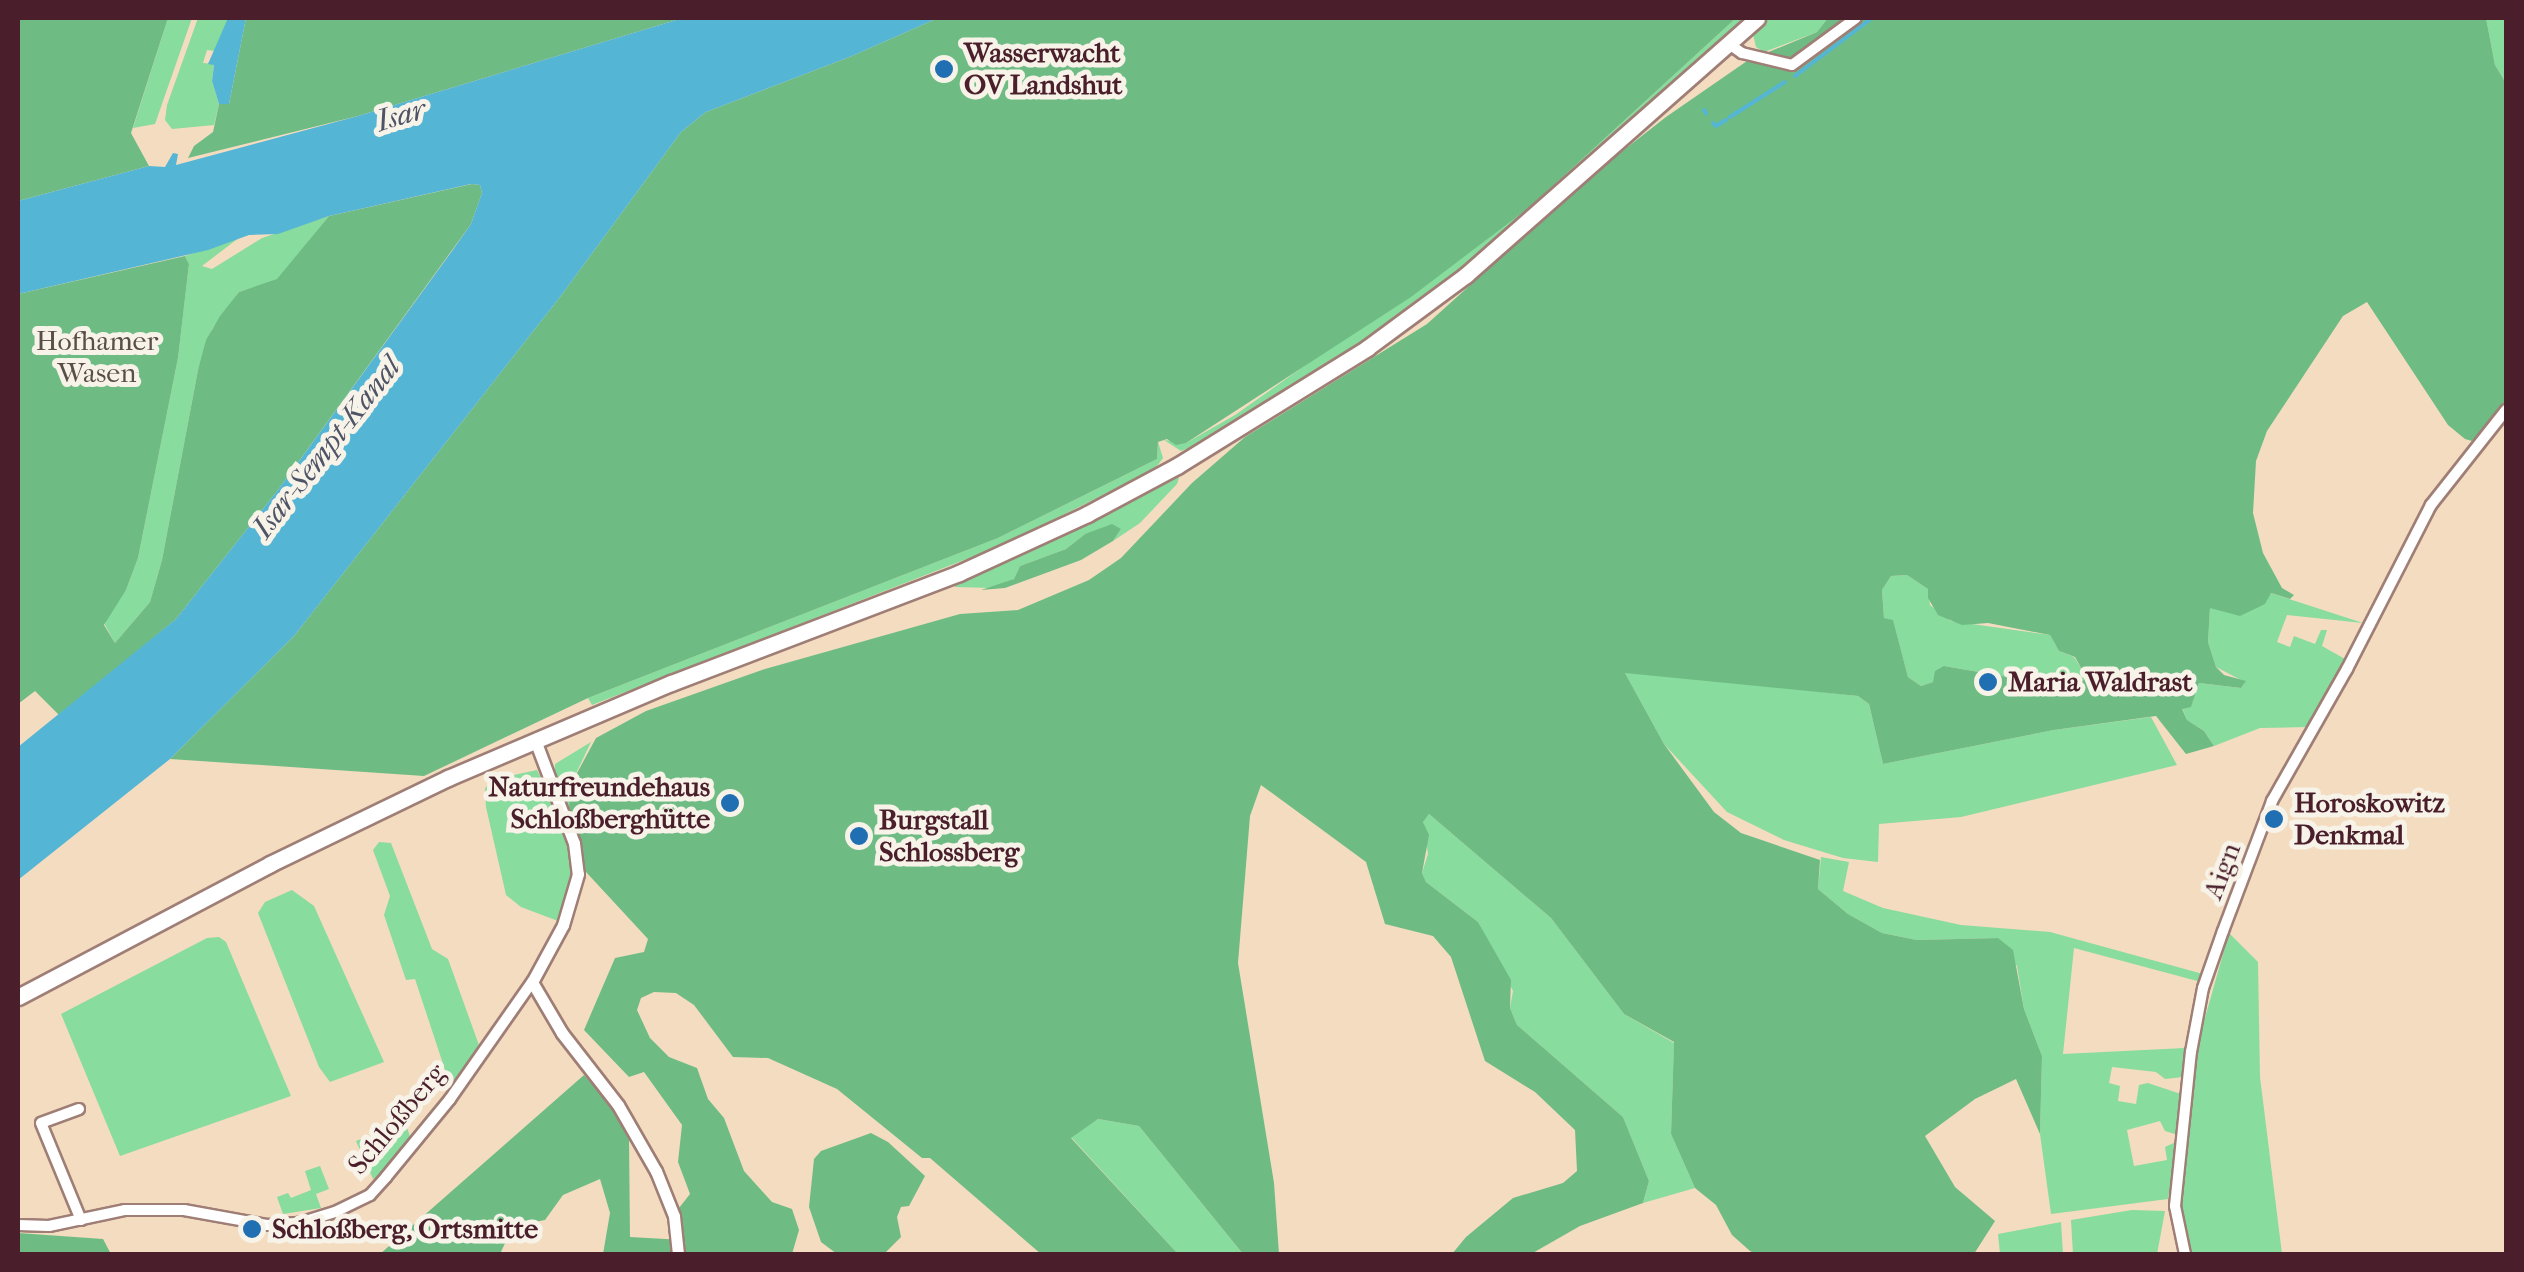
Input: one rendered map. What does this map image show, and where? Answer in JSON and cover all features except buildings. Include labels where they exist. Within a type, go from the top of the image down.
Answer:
[{"type":"main road","points":[[18,996],[270,864],[536,740],[1004,554],[1241,429],[1367,348],[1466,275],[1757,18]]},
{"type":"street","points":[[1729,44],[1742,52],[1792,66],[1856,18]]},
{"type":"street","name":"Aign","points":[[2185,1254],[2174,1206],[2191,1052],[2204,988],[2272,802],[2347,670],[2415,534],[2458,466],[2506,410]]},
{"type":"street","name":"Schloßberg","points":[[18,1225],[81,1220],[124,1210],[184,1210],[240,1223],[282,1225],[335,1212],[370,1195],[450,1099],[532,982],[563,924],[578,874],[570,829],[536,740]]},
{"type":"street","points":[[532,982],[562,1033],[640,1142],[670,1201],[678,1251]]},
{"type":"street","points":[[79,1109],[41,1123],[81,1220]]},
{"type":"green space","points":[[18,18],[168,18],[131,133],[149,166],[18,201]]},
{"type":"green space","points":[[168,18],[192,18],[155,124],[133,128]]},
{"type":"green space","points":[[198,18],[228,18],[220,44],[215,51],[207,50],[203,63],[214,64],[212,81],[219,104],[214,125],[172,129],[165,120],[167,105]]},
{"type":"green space","points":[[246,18],[683,18],[358,116],[188,158],[194,146],[213,132],[219,104],[229,104]]},
{"type":"green space","points":[[938,18],[1736,18],[1531,206],[1411,297],[1186,443],[1176,445],[1167,439],[1158,442],[1157,459],[998,538],[588,698],[424,776],[170,759],[294,636],[560,297],[681,132],[706,112]]},
{"type":"green space","points":[[1736,18],[1747,18],[1487,252],[1364,342],[1200,444],[1181,451],[1164,440],[1186,443],[1235,415],[1531,206]]},
{"type":"green space","points":[[1768,18],[1828,18],[1817,32],[1764,52],[1756,47],[1753,34]]},
{"type":"green space","points":[[1828,18],[2486,18],[2495,65],[2506,83],[2506,404],[2472,441],[2465,439],[2448,425],[2367,302],[2343,316],[2267,431],[2256,461],[2253,513],[2263,553],[2282,588],[2294,595],[2290,599],[2271,593],[2265,604],[2240,616],[2210,608],[2208,642],[2216,667],[2224,675],[2246,681],[2241,688],[2199,683],[2191,707],[2182,709],[2187,720],[2204,731],[2214,746],[2186,754],[2156,716],[2054,730],[1883,764],[1869,704],[1858,696],[1625,673],[1664,744],[1714,812],[1741,833],[1820,860],[1818,889],[1848,914],[1882,933],[1917,940],[1998,938],[2013,950],[2024,1009],[2042,1056],[2040,1134],[2016,1079],[1975,1099],[1925,1136],[1955,1187],[1995,1221],[1974,1254],[1750,1251],[1732,1235],[1716,1205],[1695,1188],[1671,1134],[1674,1042],[1624,1014],[1551,918],[1429,814],[1423,822],[1429,835],[1422,873],[1426,882],[1478,922],[1511,980],[1510,1008],[1517,1025],[1623,1117],[1649,1181],[1643,1203],[1580,1226],[1531,1254],[1452,1254],[1466,1237],[1513,1198],[1563,1183],[1577,1171],[1575,1130],[1535,1092],[1485,1061],[1451,957],[1433,936],[1385,924],[1366,862],[1261,785],[1250,816],[1238,963],[1274,1183],[1279,1254],[1243,1254],[1139,1126],[1098,1119],[1071,1138],[1178,1254],[1041,1254],[930,1158],[922,1158],[837,1089],[768,1058],[733,1057],[694,1005],[676,993],[654,992],[641,998],[637,1010],[650,1038],[669,1057],[697,1068],[708,1099],[724,1118],[744,1171],[772,1202],[792,1209],[799,1230],[792,1254],[603,1254],[610,1213],[600,1179],[563,1195],[545,1220],[513,1226],[500,1254],[380,1254],[584,1075],[609,1103],[629,1138],[630,1237],[683,1240],[679,1208],[690,1194],[678,1162],[682,1125],[644,1072],[629,1077],[584,1030],[615,958],[644,952],[648,939],[586,872],[569,808],[570,786],[596,738],[646,711],[765,669],[960,614],[1018,610],[1089,580],[1121,558],[1192,483],[1245,437],[1427,324],[1597,171],[1666,117],[1747,61],[1817,32]],"holes":[[[1907,575],[1928,589],[1928,598],[1938,615],[1962,625],[1988,623],[2050,635],[2059,651],[2075,657],[2086,677],[2077,686],[2055,685],[1944,666],[1935,671],[1933,682],[1921,686],[1908,677],[1893,620],[1884,618],[1882,590],[1891,576]]]},
{"type":"green space","points":[[2486,18],[2506,18],[2506,83],[2495,65]]},
{"type":"green space","name":"Hofhamer Wasen","points":[[480,185],[482,193],[471,224],[278,490],[176,619],[60,716],[35,691],[18,704],[18,294],[185,256],[189,264],[178,358],[138,558],[126,590],[104,625],[115,643],[150,602],[162,560],[198,370],[206,340],[220,316],[239,292],[277,279],[329,216]]},
{"type":"green space","points":[[329,216],[277,280],[239,292],[212,329],[198,370],[162,560],[150,602],[115,643],[105,625],[107,614],[126,590],[138,558],[178,358],[189,264],[185,256],[240,237],[202,266],[212,269],[262,238]]},
{"type":"green space","points":[[1158,442],[1163,458],[1154,470],[1000,546],[592,705],[588,698],[998,538],[1157,459]]},
{"type":"green space","points":[[1175,476],[1179,478],[1177,484],[1140,523],[1113,541],[1121,529],[1085,534],[1066,549],[1020,566],[1014,579],[992,588],[955,587],[956,581]]},
{"type":"green space","points":[[1112,524],[1121,529],[1113,541],[1081,560],[1005,588],[981,590],[1014,579],[1020,566],[1066,549],[1085,534]]},
{"type":"green space","points":[[1907,575],[1928,589],[1930,605],[1951,621],[2050,635],[2059,651],[2074,657],[2086,676],[2077,686],[2055,685],[1944,666],[1933,682],[1921,686],[1908,677],[1893,621],[1884,618],[1882,590],[1891,576]]},
{"type":"green space","points":[[2271,593],[2363,623],[2287,615],[2277,642],[2290,647],[2294,636],[2315,644],[2321,630],[2327,630],[2322,646],[2345,659],[2318,714],[2308,727],[2260,728],[2214,746],[2204,731],[2187,720],[2182,708],[2191,706],[2199,683],[2241,688],[2245,682],[2216,667],[2208,642],[2210,607],[2240,615]]},
{"type":"green space","points":[[1625,673],[1858,696],[1869,704],[1883,764],[2054,730],[2151,717],[2177,765],[1961,817],[1879,824],[1878,862],[1843,858],[1784,840],[1727,812],[1664,744]]},
{"type":"green space","points":[[591,742],[570,786],[569,808],[555,777],[555,764]]},
{"type":"green space","points":[[537,770],[563,824],[572,858],[569,891],[558,921],[521,907],[506,895],[486,807],[485,789],[491,780]]},
{"type":"green space","points":[[1429,814],[1551,918],[1624,1014],[1674,1043],[1671,1134],[1695,1188],[1643,1203],[1649,1181],[1623,1117],[1517,1025],[1510,1008],[1513,991],[1478,922],[1426,882],[1422,873],[1428,854],[1423,821]]},
{"type":"green space","points":[[379,842],[391,843],[432,949],[448,959],[480,1048],[451,1088],[415,979],[406,980],[384,915],[390,896],[373,850]]},
{"type":"green space","points":[[1821,857],[1849,862],[1843,891],[1883,908],[1961,925],[2050,932],[2203,974],[2201,982],[2074,948],[2063,1054],[2185,1048],[2183,1077],[2165,1079],[2156,1072],[2112,1067],[2109,1083],[2120,1086],[2118,1101],[2136,1104],[2139,1085],[2148,1083],[2181,1094],[2178,1135],[2165,1131],[2160,1121],[2127,1130],[2134,1166],[2167,1160],[2165,1147],[2178,1141],[2168,1199],[2051,1214],[2040,1134],[2042,1056],[2024,1009],[2017,966],[1998,938],[1917,940],[1882,933],[1848,914],[1818,889]]},
{"type":"green space","points":[[292,890],[314,906],[384,1062],[330,1082],[319,1067],[258,913],[265,902]]},
{"type":"green space","points":[[2229,933],[2258,962],[2260,1077],[2282,1254],[2190,1254],[2179,1216],[2197,1046]]},
{"type":"green space","points":[[219,937],[226,942],[291,1096],[120,1156],[61,1014],[207,938]]},
{"type":"green space","points":[[1098,1119],[1139,1126],[1243,1254],[1178,1254],[1071,1137]]},
{"type":"green space","points":[[405,1122],[411,1139],[385,1171],[373,1179],[356,1141]]},
{"type":"green space","points":[[871,1133],[888,1142],[925,1176],[909,1206],[901,1207],[897,1217],[901,1237],[885,1253],[837,1254],[821,1242],[809,1207],[814,1159],[821,1151]]},
{"type":"green space","points":[[320,1166],[329,1189],[316,1194],[321,1208],[283,1214],[277,1197],[288,1193],[291,1198],[311,1190],[305,1171]]},
{"type":"green space","points":[[2132,1210],[2165,1211],[2157,1254],[2073,1254],[2071,1220]]},
{"type":"green space","points":[[2061,1222],[2063,1254],[2000,1254],[1998,1234]]},
{"type":"green space","points":[[18,1233],[103,1239],[111,1254],[18,1254]]},
{"type":"water","points":[[228,18],[246,18],[229,104],[219,104],[212,81],[214,65],[208,64]]},
{"type":"water","points":[[683,18],[938,18],[706,112],[681,132],[560,297],[294,636],[170,759],[18,880],[18,747],[176,619],[278,490],[452,251],[471,224],[482,193],[480,185],[471,184],[329,216],[278,234],[249,235],[208,250],[18,294],[18,201],[149,166],[165,167],[173,153],[178,154],[176,165],[358,116]]},
{"type":"waterway","points":[[1795,76],[1872,18]]},
{"type":"waterway","points":[[1730,117],[1785,82]]},
{"type":"waterway","points":[[1713,123],[1716,126],[1726,120]]},
{"type":"place","name":"Wasserwacht OV Landshut","points":[[944,69]]},
{"type":"place","name":"Maria Waldrast","points":[[1988,682]]},
{"type":"place","name":"Naturfreundehaus Schloßberghütte","points":[[730,803]]},
{"type":"place","name":"Horoskowitz Denkmal","points":[[2274,819]]},
{"type":"place","name":"Burgstall Schlossberg","points":[[859,836]]},
{"type":"place","name":"Schloßberg, Ortsmitte","points":[[252,1229]]},
{"type":"water label","name":"Isar","points":[[401,116]]},
{"type":"water label","name":"Isar-Sempt-Kanal","points":[[327,448]]}]
